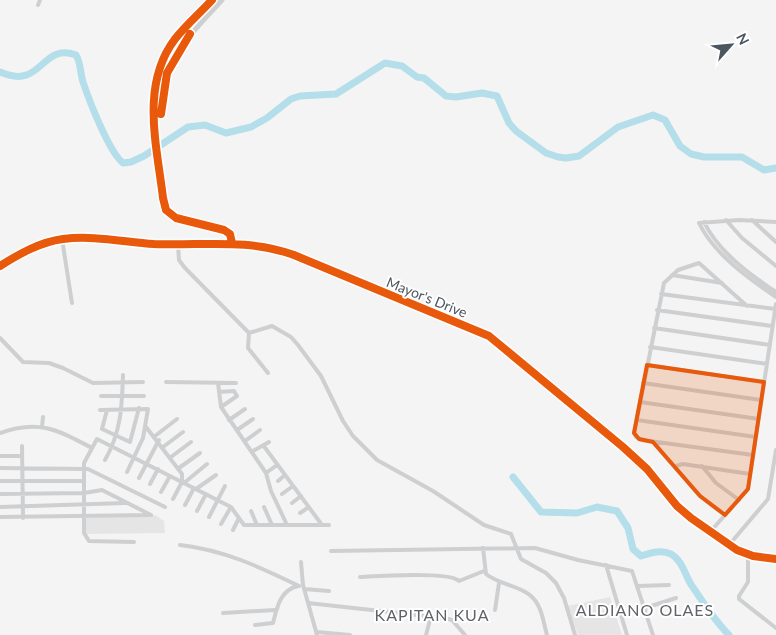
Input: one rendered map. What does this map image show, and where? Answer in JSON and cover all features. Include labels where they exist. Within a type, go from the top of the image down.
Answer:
[{"type":"street","points":[[38,5],[40,0]]},
{"type":"street","points":[[212,0],[174,40],[166,54],[153,96],[153,112],[162,198],[169,213],[176,218],[224,230],[230,234],[232,243]]},
{"type":"street","points":[[161,114],[165,80],[177,54],[191,32],[222,0]]},
{"type":"street","points":[[726,220],[742,238],[776,266]]},
{"type":"street","points":[[776,222],[726,220],[699,223],[718,249],[746,275],[776,297]]},
{"type":"street","points":[[752,220],[776,242]]},
{"type":"street","points":[[704,222],[720,246],[749,272],[776,292]]},
{"type":"street","name":"Mayor's Drive","points":[[0,266],[41,244],[62,239],[93,238],[178,245],[232,243],[280,250],[489,336],[623,447],[647,469],[677,506],[728,546],[748,555],[776,559]]},
{"type":"street","points":[[62,239],[72,303]]},
{"type":"street","points":[[178,245],[179,260],[249,333],[248,348],[258,363],[268,373]]},
{"type":"street","points":[[747,306],[700,263],[678,270],[664,283],[657,310],[634,433],[636,437],[654,442],[753,456]]},
{"type":"street","points":[[672,275],[722,283]]},
{"type":"street","points":[[661,294],[775,309]]},
{"type":"street","points":[[710,532],[748,489],[776,304]]},
{"type":"street","points":[[657,310],[772,326]]},
{"type":"street","points":[[249,333],[272,326],[291,337],[322,376],[342,421],[365,449],[377,460],[434,491],[484,525],[511,534],[515,547],[522,559],[546,573],[556,584],[564,598],[575,635]]},
{"type":"street","points":[[654,328],[770,345]]},
{"type":"street","points":[[0,338],[21,362],[49,363],[93,383],[143,382]]},
{"type":"street","points":[[650,347],[767,364]]},
{"type":"street","points":[[647,365],[764,382]]},
{"type":"street","points":[[105,460],[113,447],[123,409],[123,375]]},
{"type":"street","points":[[166,382],[236,383]]},
{"type":"street","points":[[218,383],[221,408],[253,451],[266,473],[271,491],[287,525]]},
{"type":"street","points":[[643,384],[761,400]]},
{"type":"street","points":[[218,392],[234,391],[237,396],[221,408]]},
{"type":"street","points":[[101,396],[144,396]]},
{"type":"street","points":[[640,402],[759,419]]},
{"type":"street","points":[[107,410],[102,429],[129,442],[132,441],[139,408]]},
{"type":"street","points":[[100,410],[148,409],[146,427],[135,457],[127,472]]},
{"type":"street","points":[[229,420],[245,409]]},
{"type":"street","points":[[42,427],[43,418]]},
{"type":"street","points":[[237,430],[253,418]]},
{"type":"street","points":[[155,436],[177,420]]},
{"type":"street","points":[[636,420],[756,437]]},
{"type":"street","points":[[0,433],[14,428],[42,427],[55,429],[92,448]]},
{"type":"street","points":[[146,427],[179,468],[183,482]]},
{"type":"street","points":[[245,441],[260,430]]},
{"type":"street","points":[[163,447],[183,432]]},
{"type":"street","points":[[134,542],[90,541],[84,534],[84,468],[97,439],[231,506],[238,520],[244,525],[328,525]]},
{"type":"street","points":[[139,478],[158,440]]},
{"type":"street","points":[[171,458],[192,442]]},
{"type":"street","points":[[253,451],[269,442]]},
{"type":"street","points":[[654,442],[700,496],[725,515]]},
{"type":"street","points":[[263,445],[322,525]]},
{"type":"street","points":[[22,446],[23,518]]},
{"type":"street","points":[[728,546],[768,499],[776,450]]},
{"type":"street","points":[[179,468],[200,452]]},
{"type":"street","points":[[0,456],[22,456]]},
{"type":"street","points":[[173,499],[183,482],[207,464]]},
{"type":"street","points":[[266,473],[277,464]]},
{"type":"street","points":[[676,466],[683,464],[702,466],[750,474]]},
{"type":"street","points":[[702,466],[716,483],[739,500]]},
{"type":"street","points":[[0,468],[84,468],[165,508]]},
{"type":"street","points":[[150,484],[158,469]]},
{"type":"street","points":[[185,505],[195,488],[216,475]]},
{"type":"street","points":[[161,492],[170,476]]},
{"type":"street","points":[[278,481],[285,476]]},
{"type":"street","points":[[0,481],[84,481]]},
{"type":"street","points":[[209,518],[225,486]]},
{"type":"street","points":[[282,494],[293,486]]},
{"type":"street","points":[[0,494],[84,493],[104,490],[151,515],[0,518]]},
{"type":"street","points":[[197,511],[206,494]]},
{"type":"street","points":[[292,503],[301,496]]},
{"type":"street","points":[[0,506],[126,503]]},
{"type":"street","points":[[221,524],[231,506]]},
{"type":"street","points":[[264,507],[272,525]]},
{"type":"street","points":[[300,513],[309,507]]},
{"type":"street","points":[[251,511],[257,525]]},
{"type":"street","points":[[233,530],[238,520]]},
{"type":"street","points":[[180,545],[224,553],[259,566],[302,587]]},
{"type":"street","points":[[483,548],[484,571],[499,583],[520,589],[532,596],[542,614],[547,635]]},
{"type":"street","points":[[331,550],[535,548],[578,560],[632,571],[653,635]]},
{"type":"street","points":[[748,555],[748,582],[739,599],[776,628]]},
{"type":"street","points":[[301,562],[302,587],[317,633],[350,635]]},
{"type":"street","points":[[606,565],[627,635]]},
{"type":"street","points":[[360,577],[454,576],[460,581],[484,571]]},
{"type":"street","points":[[495,610],[499,583]]},
{"type":"street","points":[[637,586],[669,585]]},
{"type":"street","points":[[255,625],[273,623],[275,610],[290,588],[302,587],[329,591]]},
{"type":"street","points":[[645,608],[676,598]]},
{"type":"street","points":[[308,603],[431,616],[452,620],[465,635]]},
{"type":"street","points":[[223,613],[275,610]]},
{"type":"street","points":[[426,635],[431,616]]},
{"type":"highlighted area","points":[[647,365],[764,382],[748,489],[725,515],[700,496],[653,442],[639,439],[634,433]]},
{"type":"shaded area","points":[[155,515],[164,521],[165,533],[83,534],[82,518]]},
{"type":"shaded area","points":[[610,597],[622,635],[578,635],[567,606]]},
{"type":"waterway","points":[[0,72],[14,76],[25,76],[55,55],[64,53],[76,55],[83,82],[100,125],[112,148],[123,163],[131,162],[144,156],[188,127],[205,125],[226,133],[251,127],[267,118],[291,99],[300,96],[336,94],[385,63],[402,66],[417,77],[424,78],[446,96],[456,97],[482,93],[497,96],[509,123],[516,131],[546,153],[558,157],[579,156],[618,127],[653,115],[665,120],[680,146],[691,154],[704,157],[742,157],[764,170],[776,168]]},
{"type":"waterway","points":[[513,477],[541,512],[577,513],[597,507],[617,511],[628,528],[633,549],[641,556],[659,552],[671,554],[675,557],[705,605],[729,635]]},
{"type":"cycle path","points":[[212,0],[179,34],[164,57],[154,96],[155,137],[166,210],[176,218],[224,230],[230,234],[232,243]]},
{"type":"cycle path","points":[[161,114],[167,73],[190,34]]},
{"type":"cycle path","points":[[0,266],[38,246],[74,238],[97,238],[154,244],[259,246],[294,255],[489,336],[623,447],[647,469],[677,506],[691,518],[737,550],[753,556],[776,559]]},
{"type":"district","name":"ALDIANO OLAES","points":[[645,609]]},
{"type":"district","name":"KAPITAN KUA","points":[[432,614]]}]
